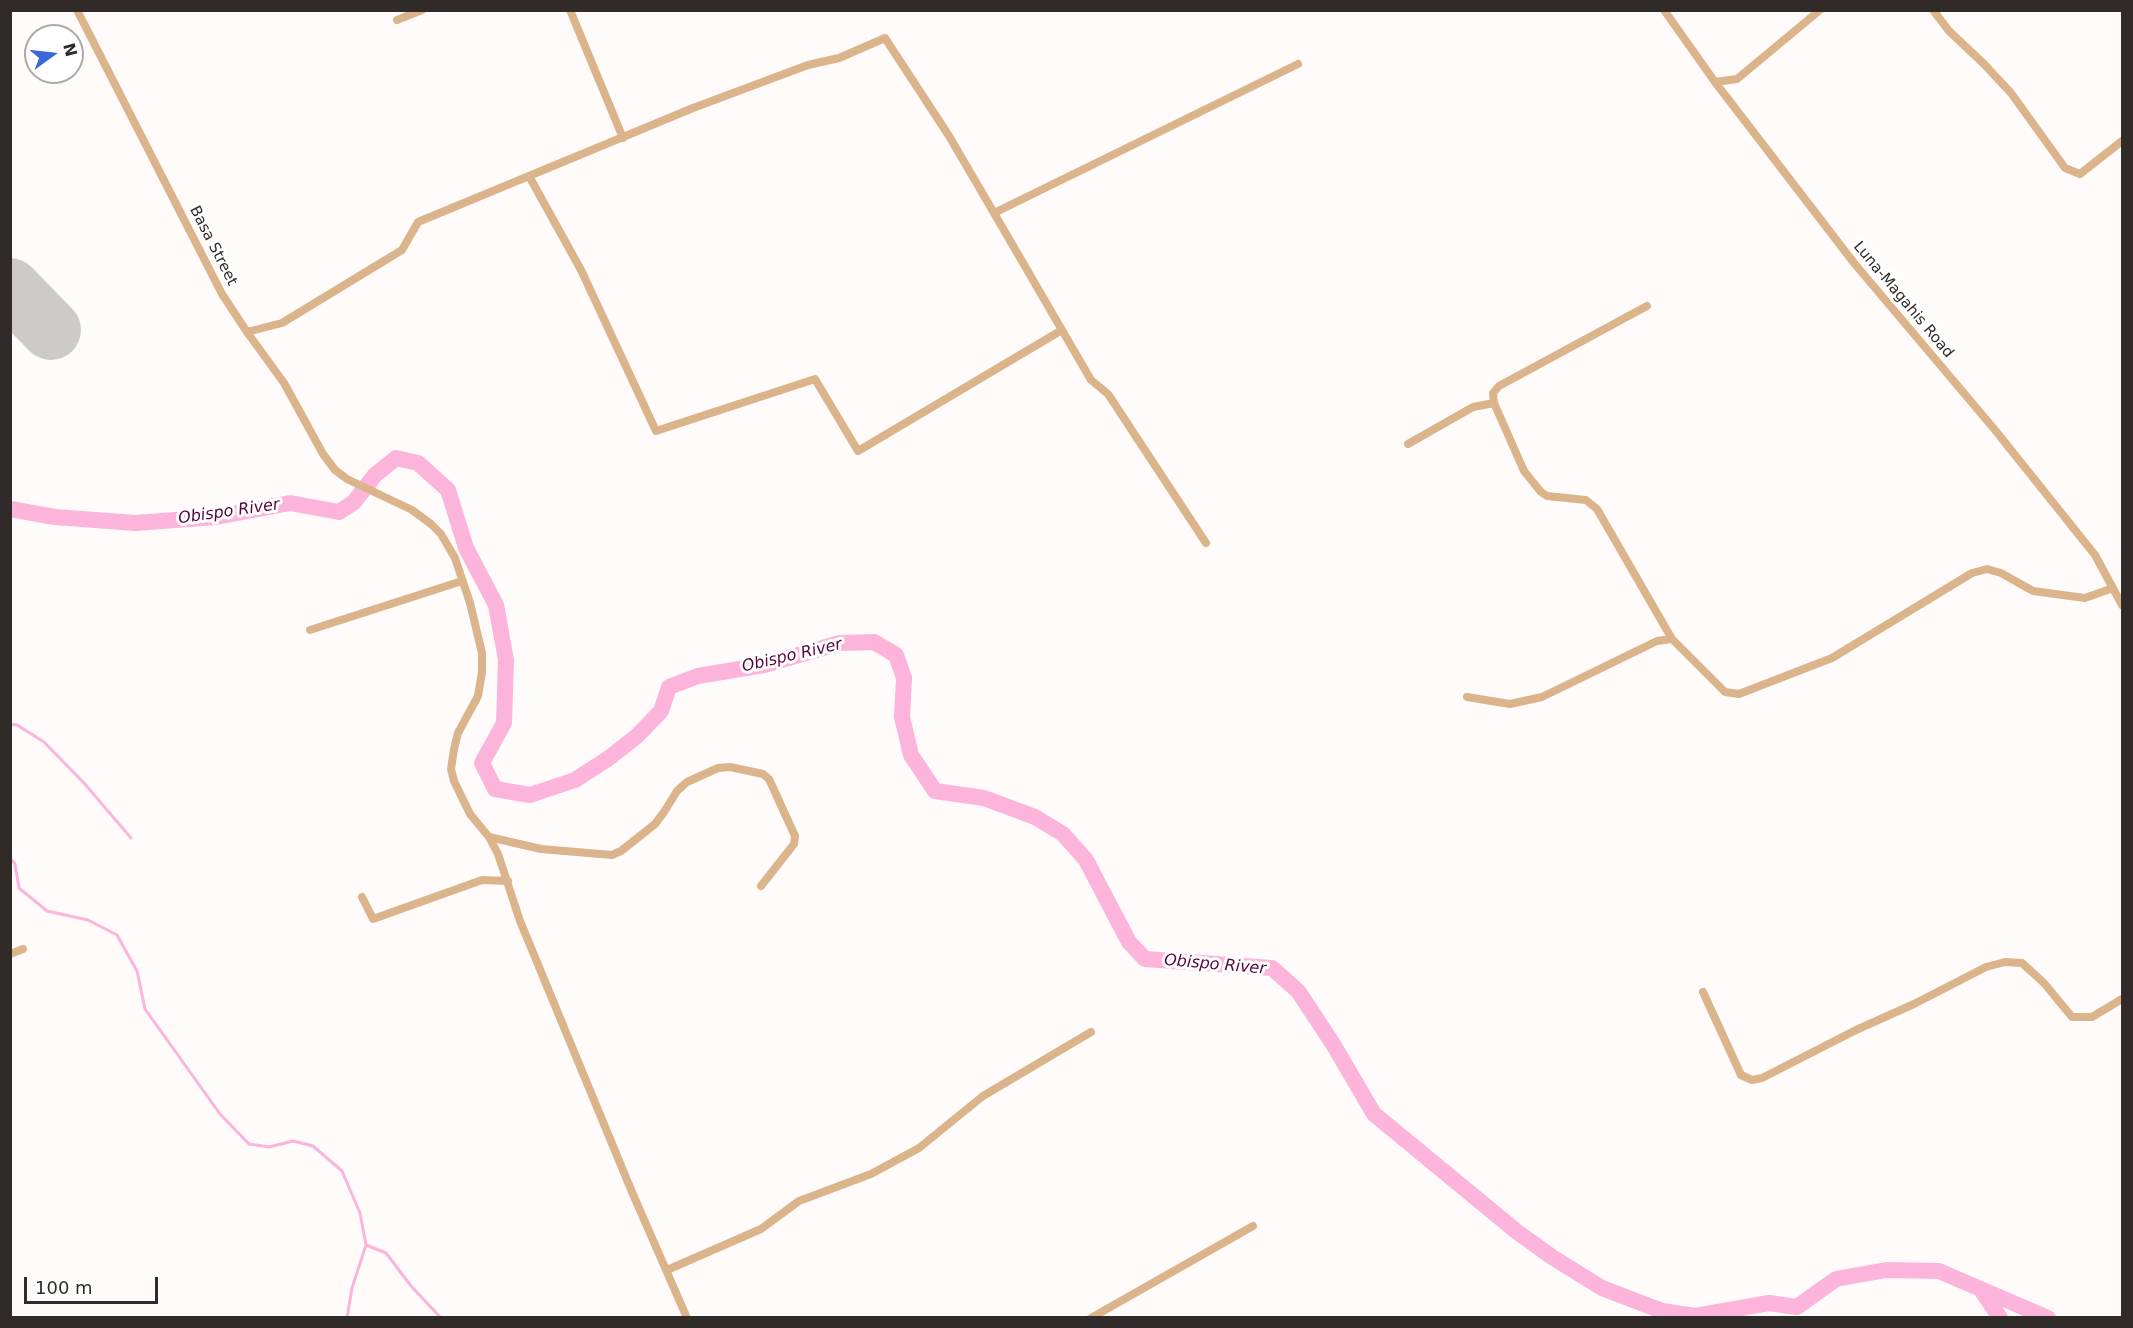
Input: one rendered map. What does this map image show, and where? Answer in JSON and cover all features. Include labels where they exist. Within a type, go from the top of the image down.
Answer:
[{"type":"street","name":"Basa Street","points":[[77,10],[222,294],[284,383],[323,454],[335,470],[347,479],[412,510],[431,524],[441,534],[455,558],[470,603],[482,653],[482,672],[478,696],[458,733],[451,769],[454,782],[470,814],[489,837],[508,881],[520,921],[632,1192],[687,1317]]},
{"type":"street","points":[[397,20],[422,10]]},
{"type":"street","points":[[570,10],[623,138]]},
{"type":"street","name":"Luna-Magahis Road","points":[[1664,10],[1715,82],[1854,263],[1995,430],[2095,555],[2122,605]]},
{"type":"street","points":[[1715,82],[1737,79],[1820,10]]},
{"type":"street","points":[[1933,10],[1949,31],[2012,93],[2065,168],[2080,174],[2122,141]]},
{"type":"street","points":[[247,332],[282,323],[402,250],[418,222],[703,104],[808,65],[838,58],[885,38],[949,136],[1091,380],[1108,394],[1206,543]]},
{"type":"street","points":[[994,213],[1298,64]]},
{"type":"street","points":[[529,176],[581,270],[656,431],[815,379],[858,451],[1062,330]]},
{"type":"street","points":[[1647,306],[1499,386],[1493,393],[1494,404],[1524,471],[1547,496],[1586,500],[1597,509],[1672,639],[1725,692],[1739,694],[1832,658],[1972,573],[1986,569],[2001,573],[2033,591],[2085,598],[2113,588]]},
{"type":"street","points":[[1408,444],[1473,407],[1494,404]]},
{"type":"street","points":[[310,630],[462,580]]},
{"type":"street","points":[[1467,697],[1510,704],[1542,697],[1657,641],[1672,639]]},
{"type":"street","points":[[489,837],[541,849],[612,855],[621,851],[655,824],[677,791],[687,783],[718,768],[730,767],[763,774],[769,779],[795,836],[794,844],[761,886]]},
{"type":"street","points":[[362,897],[373,919],[482,880],[508,881]]},
{"type":"street","points":[[10,954],[23,949]]},
{"type":"street","points":[[1703,993],[1741,1075],[1752,1080],[1762,1078],[1986,967],[2005,962],[2022,963],[2044,983],[2072,1017],[2092,1017],[2122,999]]},
{"type":"street","points":[[667,1270],[761,1229],[799,1201],[871,1174],[919,1148],[982,1096],[1091,1032]]},
{"type":"street","points":[[1091,1317],[1253,1226]]},
{"type":"shaded area","points":[[10,263],[78,333],[49,361],[11,321]]},
{"type":"waterway","name":"Obispo River","points":[[10,509],[55,517],[135,523],[216,517],[290,503],[339,512],[354,502],[375,475],[396,458],[418,463],[448,490],[466,548],[496,605],[506,660],[504,723],[482,763],[495,789],[530,795],[575,780],[609,758],[637,736],[661,711],[669,687],[698,676],[764,665],[840,643],[874,642],[896,655],[904,678],[902,717],[911,755],[935,791],[984,798],[1035,817],[1063,834],[1086,860],[1129,942],[1145,959],[1272,968],[1298,991],[1333,1044],[1374,1114],[1516,1231],[1602,1288],[1662,1311],[1695,1316],[1769,1303],[1797,1307],[1836,1279],[1886,1270],[1939,1271],[2048,1318]]},
{"type":"waterway","points":[[10,724],[17,725],[44,742],[84,783],[131,838]]},
{"type":"waterway","points":[[10,858],[15,864],[19,888],[47,911],[88,920],[117,935],[137,971],[145,1009],[220,1114],[249,1144],[269,1147],[293,1141],[313,1146],[342,1171],[360,1213],[366,1245],[352,1288],[347,1318]]},
{"type":"waterway","points":[[366,1245],[386,1253],[411,1286],[441,1318]]},
{"type":"waterway","points":[[1982,1291],[2000,1318]]},
{"type":"runway","points":[[10,288],[51,330]]}]
